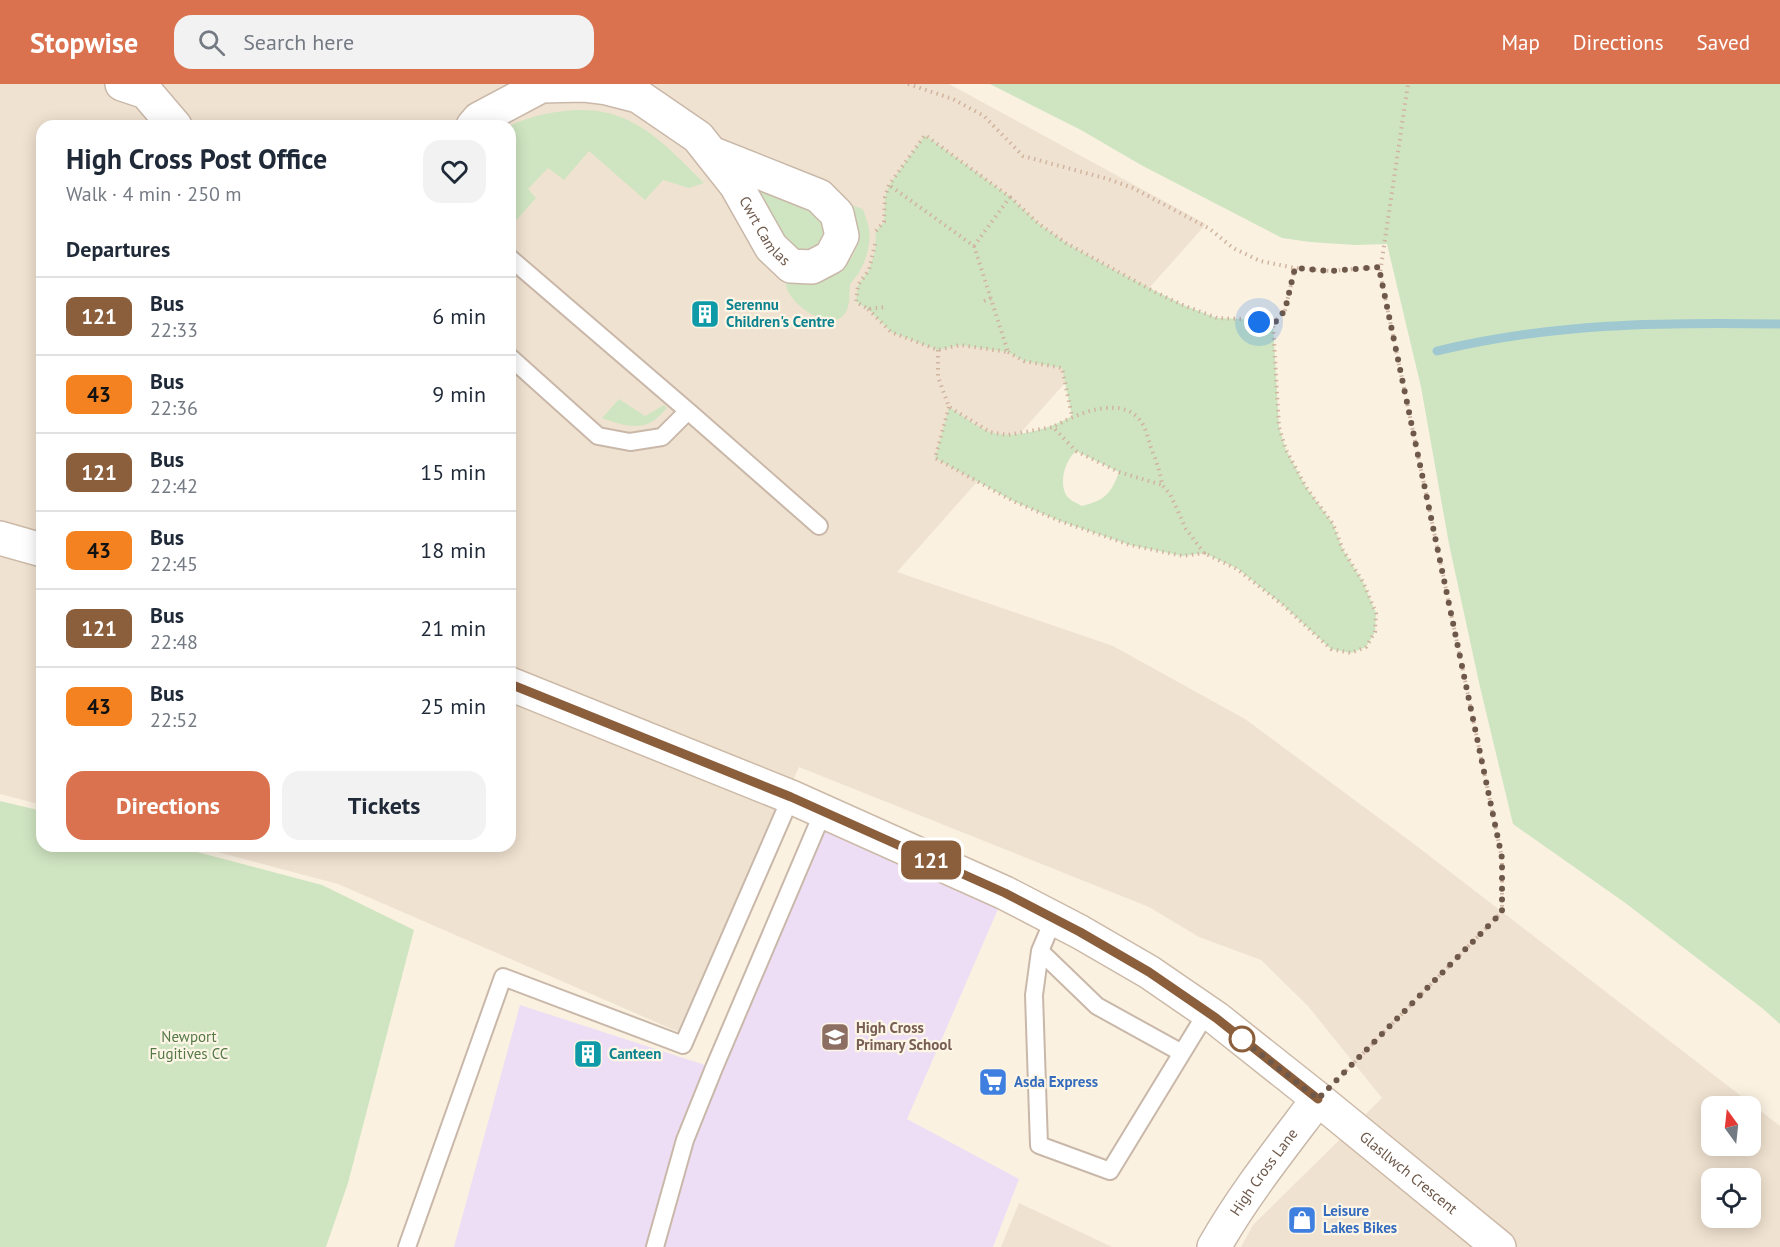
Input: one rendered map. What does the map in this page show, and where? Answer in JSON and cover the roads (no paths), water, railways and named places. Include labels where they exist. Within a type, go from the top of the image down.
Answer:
[{"type":"main road","points":[[122,84],[146,92],[170,120]]},
{"type":"main road","points":[[478,120],[541,85],[583,85],[607,88],[638,96],[698,137],[711,153]]},
{"type":"main road","points":[[0,538],[36,548]]},
{"type":"main road","name":"Glasllwch Crescent","points":[[516,686],[791,797],[1005,893],[1080,932],[1149,972],[1207,1012],[1318,1099],[1498,1247]]},
{"type":"main road","name":"High Cross Lane","points":[[1214,1247],[1230,1217],[1318,1099]]},
{"type":"lane","points":[[516,263],[819,526]]},
{"type":"lane","points":[[516,362],[598,436],[630,442],[662,437],[688,411]]},
{"type":"lane","points":[[407,1247],[503,977],[683,1045],[791,797]]},
{"type":"lane","points":[[655,1247],[685,1140],[823,812]]},
{"type":"lane","points":[[1053,918],[1040,951],[1034,995],[1039,1145],[1110,1171],[1207,1012]]},
{"type":"lane","points":[[1040,951],[1097,1006],[1182,1053]]},
{"type":"waterway","points":[[1437,351],[1523,335],[1608,326],[1693,323],[1780,324]]},
{"type":"place","name":"Serennu Children's Centre","points":[[705,314]]},
{"type":"place","name":"High Cross Primary School","points":[[835,1037]]},
{"type":"place","name":"Canteen","points":[[588,1054]]},
{"type":"place","name":"Asda Express","points":[[993,1082]]},
{"type":"place","name":"Leisure Lakes Bikes","points":[[1302,1220]]},
{"type":"park label","name":"Newport Fugitives CC","points":[[189,1046]]}]
